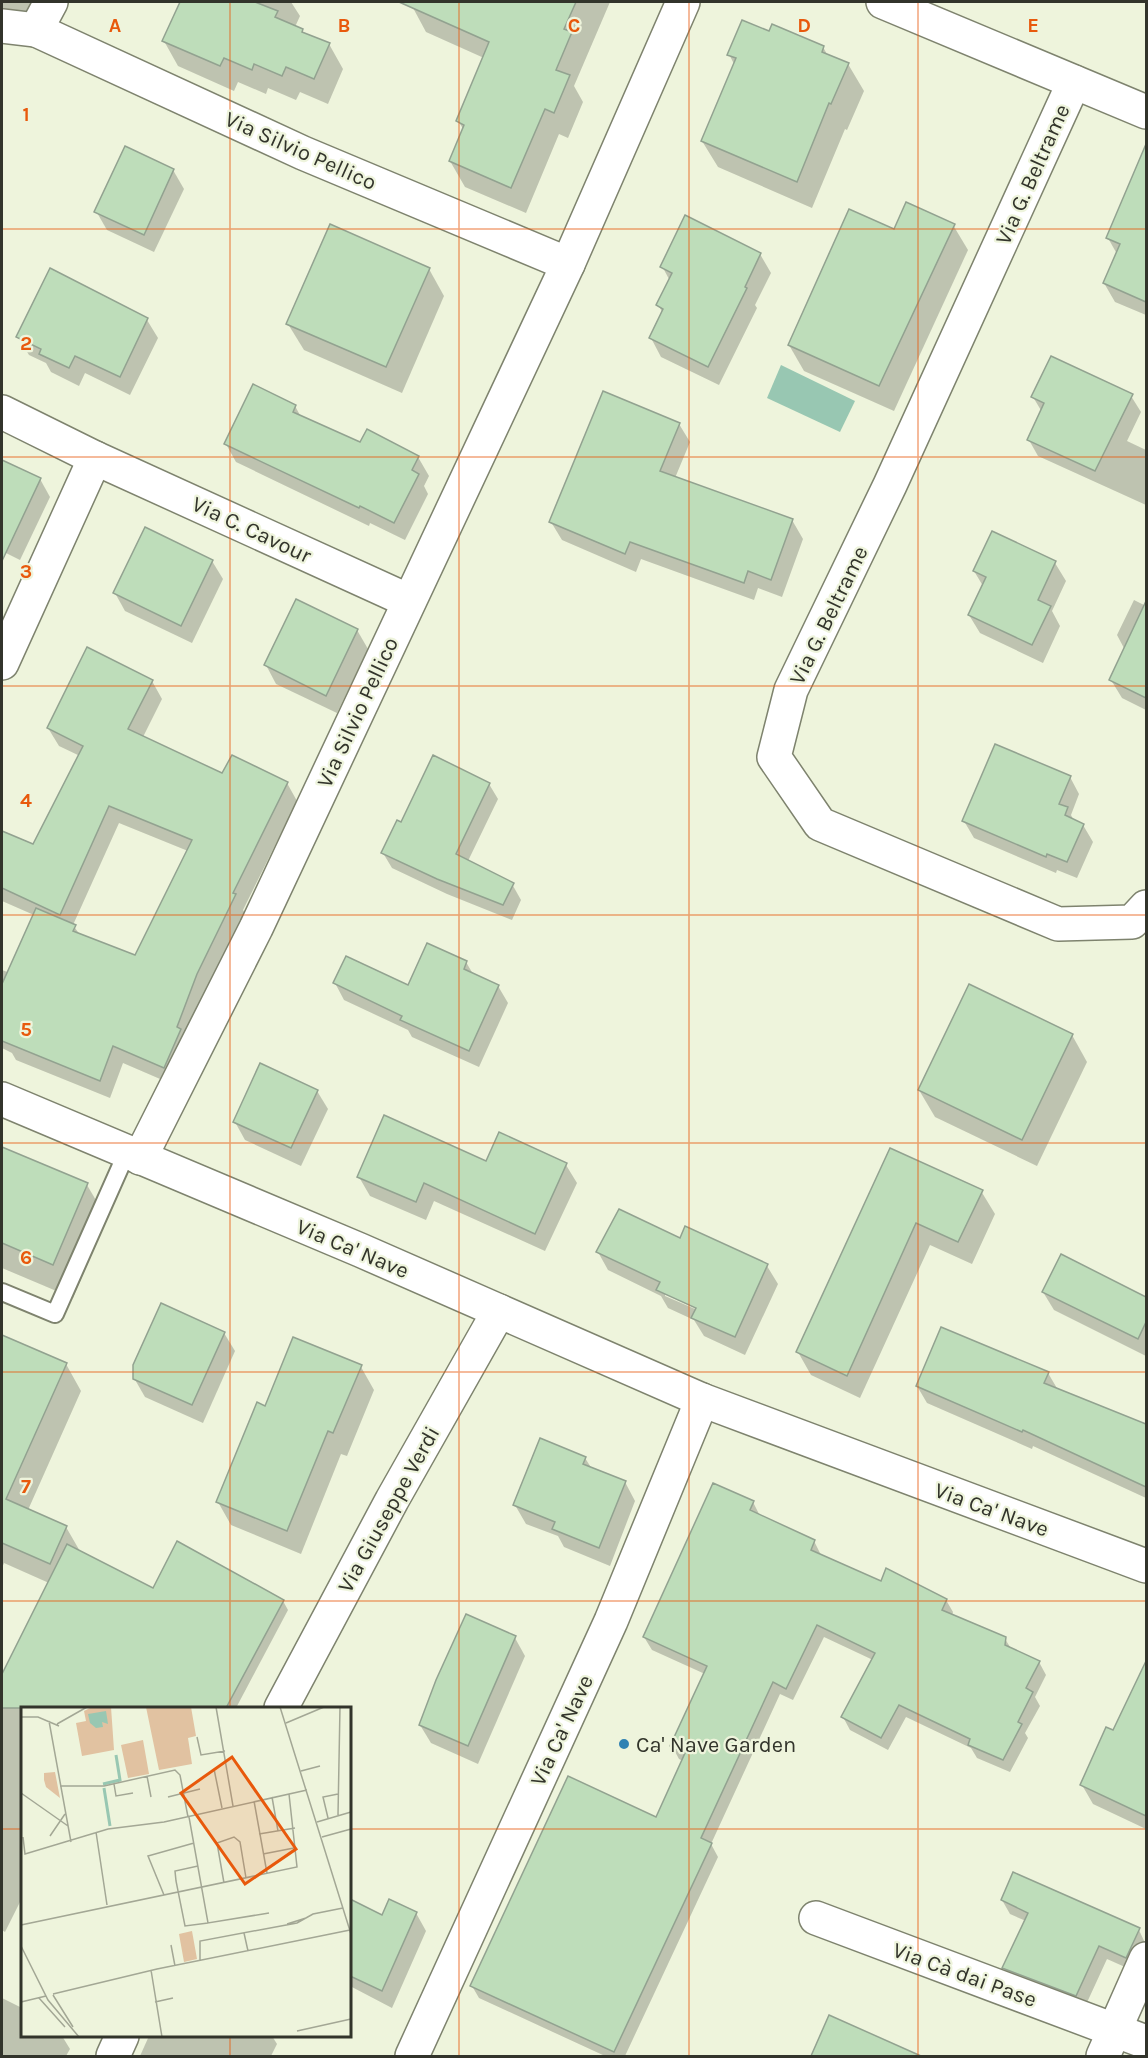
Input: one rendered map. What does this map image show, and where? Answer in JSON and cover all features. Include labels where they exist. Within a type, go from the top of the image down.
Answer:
[{"type":"street","points":[[36,30],[51,2]]},
{"type":"street","name":"Via Silvio Pellico","points":[[134,1155],[256,928],[568,264],[683,2]]},
{"type":"street","points":[[883,2],[1146,112]]},
{"type":"street","name":"Via Silvio Pellico","points":[[2,26],[36,30],[303,153],[568,264]]},
{"type":"street","name":"Via G. Beltrame","points":[[1074,82],[895,475],[791,690],[774,757],[820,824],[1058,924],[1132,922],[1146,907]]},
{"type":"street","name":"Via C. Cavour","points":[[2,412],[95,458],[408,602]]},
{"type":"street","points":[[2,663],[95,458]]},
{"type":"street","name":"Via Ca' Nave","points":[[2,1099],[360,1250],[702,1400],[1146,1566]]},
{"type":"street","name":"Via Giuseppe Verdi","points":[[282,1707],[392,1500],[499,1311]]},
{"type":"street","name":"Via Ca' Nave","points":[[412,2056],[611,1621],[702,1400]]},
{"type":"street","name":"Via Cà dai Pase","points":[[816,1918],[1109,2043],[1146,2042]]},
{"type":"street","points":[[1109,2043],[1146,1959]]},
{"type":"street","points":[[113,2056],[122,2037]]},
{"type":"lane","points":[[2,1292],[55,1314],[134,1155]]},
{"type":"shaded area","points":[[781,365],[855,401],[840,432],[767,398]]},
{"type":"building","points":[[180,2],[255,2],[278,11],[275,17],[303,29],[302,32],[330,43],[314,79],[286,67],[282,76],[254,64],[252,70],[224,58],[220,66],[162,41]]},
{"type":"building","points":[[399,2],[576,2],[564,29],[572,32],[556,70],[570,75],[554,113],[545,109],[511,188],[449,161],[464,125],[456,121],[489,42]]},
{"type":"building","points":[[742,20],[769,31],[772,24],[824,46],[822,52],[849,63],[831,104],[829,103],[797,182],[701,141],[736,58],[727,55]]},
{"type":"building","points":[[1146,144],[1146,302],[1103,283],[1120,244],[1106,238]]},
{"type":"building","points":[[125,146],[174,169],[144,235],[94,212]]},
{"type":"building","points":[[906,202],[955,224],[879,386],[788,345],[849,209],[894,229]]},
{"type":"building","points":[[685,215],[761,253],[745,287],[747,288],[708,367],[649,338],[663,309],[656,305],[672,273],[660,267]]},
{"type":"building","points":[[330,224],[430,268],[386,367],[286,324]]},
{"type":"building","points":[[50,268],[148,318],[120,377],[75,356],[69,368],[39,354],[41,349],[16,337]]},
{"type":"building","points":[[1051,356],[1133,394],[1095,471],[1027,440],[1044,403],[1031,397]]},
{"type":"building","points":[[253,384],[296,405],[293,412],[360,442],[367,429],[419,456],[412,470],[419,474],[394,523],[224,444]]},
{"type":"building","points":[[603,391],[680,423],[660,471],[793,519],[771,580],[748,571],[744,583],[630,542],[625,554],[549,522]]},
{"type":"building","points":[[2,460],[41,478],[2,561]]},
{"type":"building","points":[[145,527],[213,560],[181,626],[113,593]]},
{"type":"building","points":[[992,531],[1056,561],[1038,600],[1051,606],[1032,645],[968,615],[986,577],[973,571]]},
{"type":"building","points":[[296,599],[358,629],[326,696],[264,665]]},
{"type":"building","points":[[1146,601],[1146,698],[1109,680]]},
{"type":"building","points":[[87,647],[153,680],[128,729],[222,773],[232,755],[288,782],[233,893],[236,894],[197,974],[177,1027],[181,1029],[164,1068],[113,1046],[100,1081],[2,1041],[2,984],[36,908],[76,925],[73,931],[135,955],[192,840],[109,806],[60,915],[2,888],[2,831],[33,844],[83,746],[47,728]]},
{"type":"building","points":[[995,744],[1071,776],[1059,804],[1068,807],[1065,815],[1084,824],[1067,862],[1047,854],[1046,857],[962,821]]},
{"type":"building","points":[[433,755],[490,783],[456,854],[514,883],[503,905],[437,879],[381,853],[397,820],[401,822]]},
{"type":"building","points":[[427,943],[467,961],[464,969],[499,985],[469,1051],[400,1020],[402,1016],[333,983],[346,956],[408,985]]},
{"type":"building","points":[[969,984],[1073,1034],[1022,1140],[918,1090]]},
{"type":"building","points":[[260,1063],[318,1090],[291,1148],[233,1122]]},
{"type":"building","points":[[384,1115],[486,1161],[499,1132],[567,1163],[535,1234],[424,1183],[416,1202],[357,1177]]},
{"type":"building","points":[[2,1147],[88,1183],[53,1265],[2,1243]]},
{"type":"building","points":[[890,1148],[983,1190],[958,1242],[916,1223],[847,1376],[796,1352]]},
{"type":"building","points":[[619,1209],[680,1238],[685,1226],[768,1264],[735,1337],[691,1318],[696,1308],[656,1290],[660,1282],[596,1252]]},
{"type":"building","points":[[1061,1254],[1146,1297],[1146,1322],[1138,1339],[1042,1292]]},
{"type":"building","points":[[161,1303],[225,1332],[192,1405],[133,1379],[133,1365]]},
{"type":"building","points":[[941,1327],[1049,1372],[1044,1383],[1146,1424],[1146,1487],[1023,1430],[1022,1432],[916,1386]]},
{"type":"building","points":[[2,1335],[67,1363],[6,1499],[67,1526],[50,1564],[2,1543]]},
{"type":"building","points":[[293,1337],[362,1365],[333,1433],[328,1431],[287,1531],[216,1502],[257,1402],[265,1406]]},
{"type":"building","points":[[540,1438],[586,1457],[583,1464],[626,1481],[599,1548],[552,1529],[555,1522],[513,1505]]},
{"type":"building","points":[[713,1483],[754,1501],[750,1510],[815,1540],[811,1550],[881,1581],[886,1568],[947,1599],[942,1610],[1006,1637],[1005,1645],[1040,1661],[1026,1688],[1033,1692],[1018,1722],[1022,1724],[1003,1760],[968,1745],[970,1739],[899,1705],[881,1738],[841,1717],[875,1653],[817,1625],[786,1689],[773,1682],[701,1838],[712,1843],[614,2052],[470,1986],[568,1776],[656,1817],[685,1753],[670,1746],[707,1666],[643,1637]]},
{"type":"building","points":[[177,1541],[284,1600],[227,1707],[2,1708],[2,1674],[67,1544],[153,1588]]},
{"type":"building","points":[[466,1614],[516,1636],[468,1746],[419,1725],[436,1680]]},
{"type":"building","points":[[1146,1661],[1146,1816],[1080,1785],[1106,1727],[1113,1730]]},
{"type":"building","points":[[1013,1872],[1140,1928],[1126,1958],[1099,1946],[1076,1996],[1002,1968],[1028,1913],[1001,1900]]},
{"type":"building","points":[[389,1899],[417,1912],[382,1991],[351,1976],[351,1900],[382,1915]]},
{"type":"building","points":[[829,2015],[921,2056],[811,2056]]},
{"type":"place","name":"Ca' Nave Garden","points":[[624,1744]]}]
